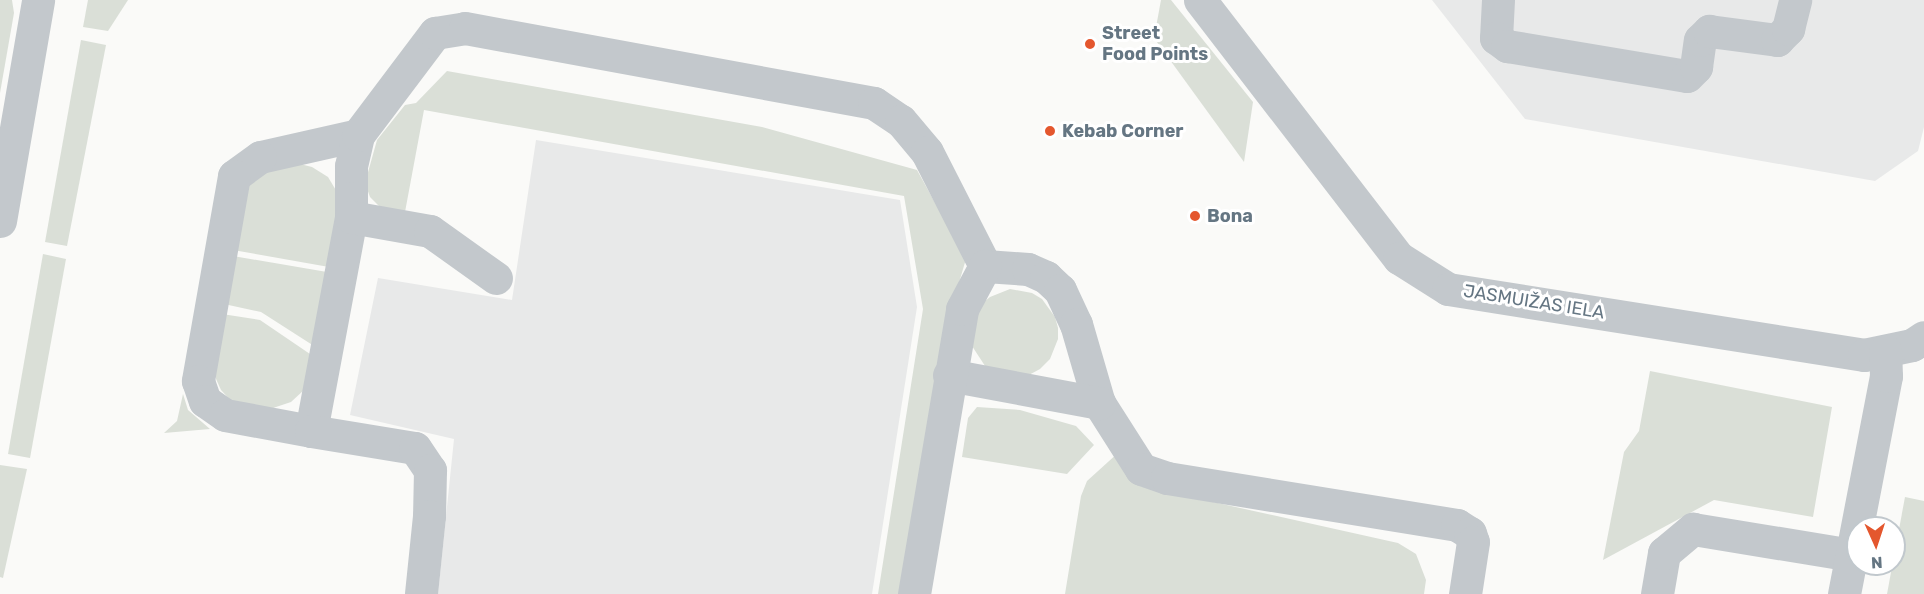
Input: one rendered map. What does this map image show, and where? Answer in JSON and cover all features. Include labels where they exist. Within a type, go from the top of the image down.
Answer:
[{"type":"street","points":[[0,221],[38,0]]},
{"type":"street","name":"JASMUIŽAS IELA","points":[[1200,0],[1399,258],[1448,289],[1864,355],[1912,345],[1924,337]]},
{"type":"street","points":[[1498,0],[1496,38],[1507,46],[1687,76],[1696,67],[1700,40],[1709,31],[1777,40],[1788,29],[1795,0]]},
{"type":"street","points":[[311,431],[351,217],[351,166],[358,135],[435,33],[465,28],[874,103],[901,121],[927,152],[985,266]]},
{"type":"street","points":[[358,135],[260,157],[234,176],[199,361],[198,381],[205,401],[225,415],[415,448],[430,470],[429,516],[421,594]]},
{"type":"street","points":[[351,217],[430,231],[496,278]]},
{"type":"street","points":[[914,594],[949,375],[962,309],[985,266]]},
{"type":"street","points":[[985,266],[1028,269],[1054,282],[1070,306],[1099,403],[1142,469],[1167,478],[1464,528],[1470,533],[1473,542],[1465,594]]},
{"type":"street","points":[[1859,516],[1886,376],[1885,351]]},
{"type":"street","points":[[949,375],[1099,403]]},
{"type":"street","points":[[1657,594],[1664,553],[1693,529],[1846,554]]},
{"type":"street","points":[[1844,594],[1848,576]]},
{"type":"shaded area","points":[[0,0],[12,0],[14,13],[0,93]]},
{"type":"shaded area","points":[[88,0],[128,0],[108,31],[83,27]]},
{"type":"shaded area","points":[[1161,0],[1171,0],[1253,102],[1244,162],[1154,38]]},
{"type":"shaded area","points":[[1432,0],[1924,0],[1924,127],[1918,151],[1875,181],[1525,119]]},
{"type":"shaded area","points":[[81,40],[106,45],[67,246],[45,242]]},
{"type":"shaded area","points":[[447,71],[762,127],[917,170],[966,259],[945,330],[903,594],[878,594],[923,309],[904,196],[424,110],[405,212],[380,207],[370,197],[365,183],[377,140],[405,105],[416,103]]},
{"type":"shaded area","points":[[536,140],[900,200],[917,307],[872,594],[438,594],[454,439],[350,415],[378,278],[512,300]]},
{"type":"shaded area","points":[[296,163],[312,167],[328,177],[337,192],[340,206],[329,267],[233,250],[244,192],[259,172]]},
{"type":"shaded area","points":[[43,254],[66,259],[30,458],[8,454]]},
{"type":"shaded area","points":[[233,256],[327,272],[314,346],[261,312],[224,304]]},
{"type":"shaded area","points":[[1010,289],[1032,293],[1042,299],[1055,317],[1058,328],[1058,339],[1050,359],[1040,369],[1027,376],[987,369],[972,346],[979,306],[990,297]]},
{"type":"shaded area","points":[[222,314],[260,320],[310,354],[304,390],[291,402],[273,408],[234,404],[221,390],[212,370]]},
{"type":"shaded area","points":[[1650,371],[1832,407],[1813,517],[1714,500],[1603,560],[1624,452],[1639,431]]},
{"type":"shaded area","points":[[183,394],[188,410],[210,429],[164,433],[177,421]]},
{"type":"shaded area","points":[[977,407],[1020,410],[1076,426],[1094,445],[1067,474],[962,457],[968,418]]},
{"type":"shaded area","points":[[1119,452],[1141,486],[1398,543],[1416,554],[1426,580],[1424,594],[1065,594],[1081,496],[1087,481]]},
{"type":"shaded area","points":[[0,465],[27,469],[3,578],[0,577]]},
{"type":"shaded area","points":[[1905,497],[1924,501],[1924,594],[1887,594],[1890,576],[1906,576],[1906,516],[1901,516]]},
{"type":"place","name":"Street Food Points","points":[[1090,44]]},
{"type":"place","name":"Kebab Corner","points":[[1050,131]]},
{"type":"place","name":"Bona","points":[[1195,216]]}]
